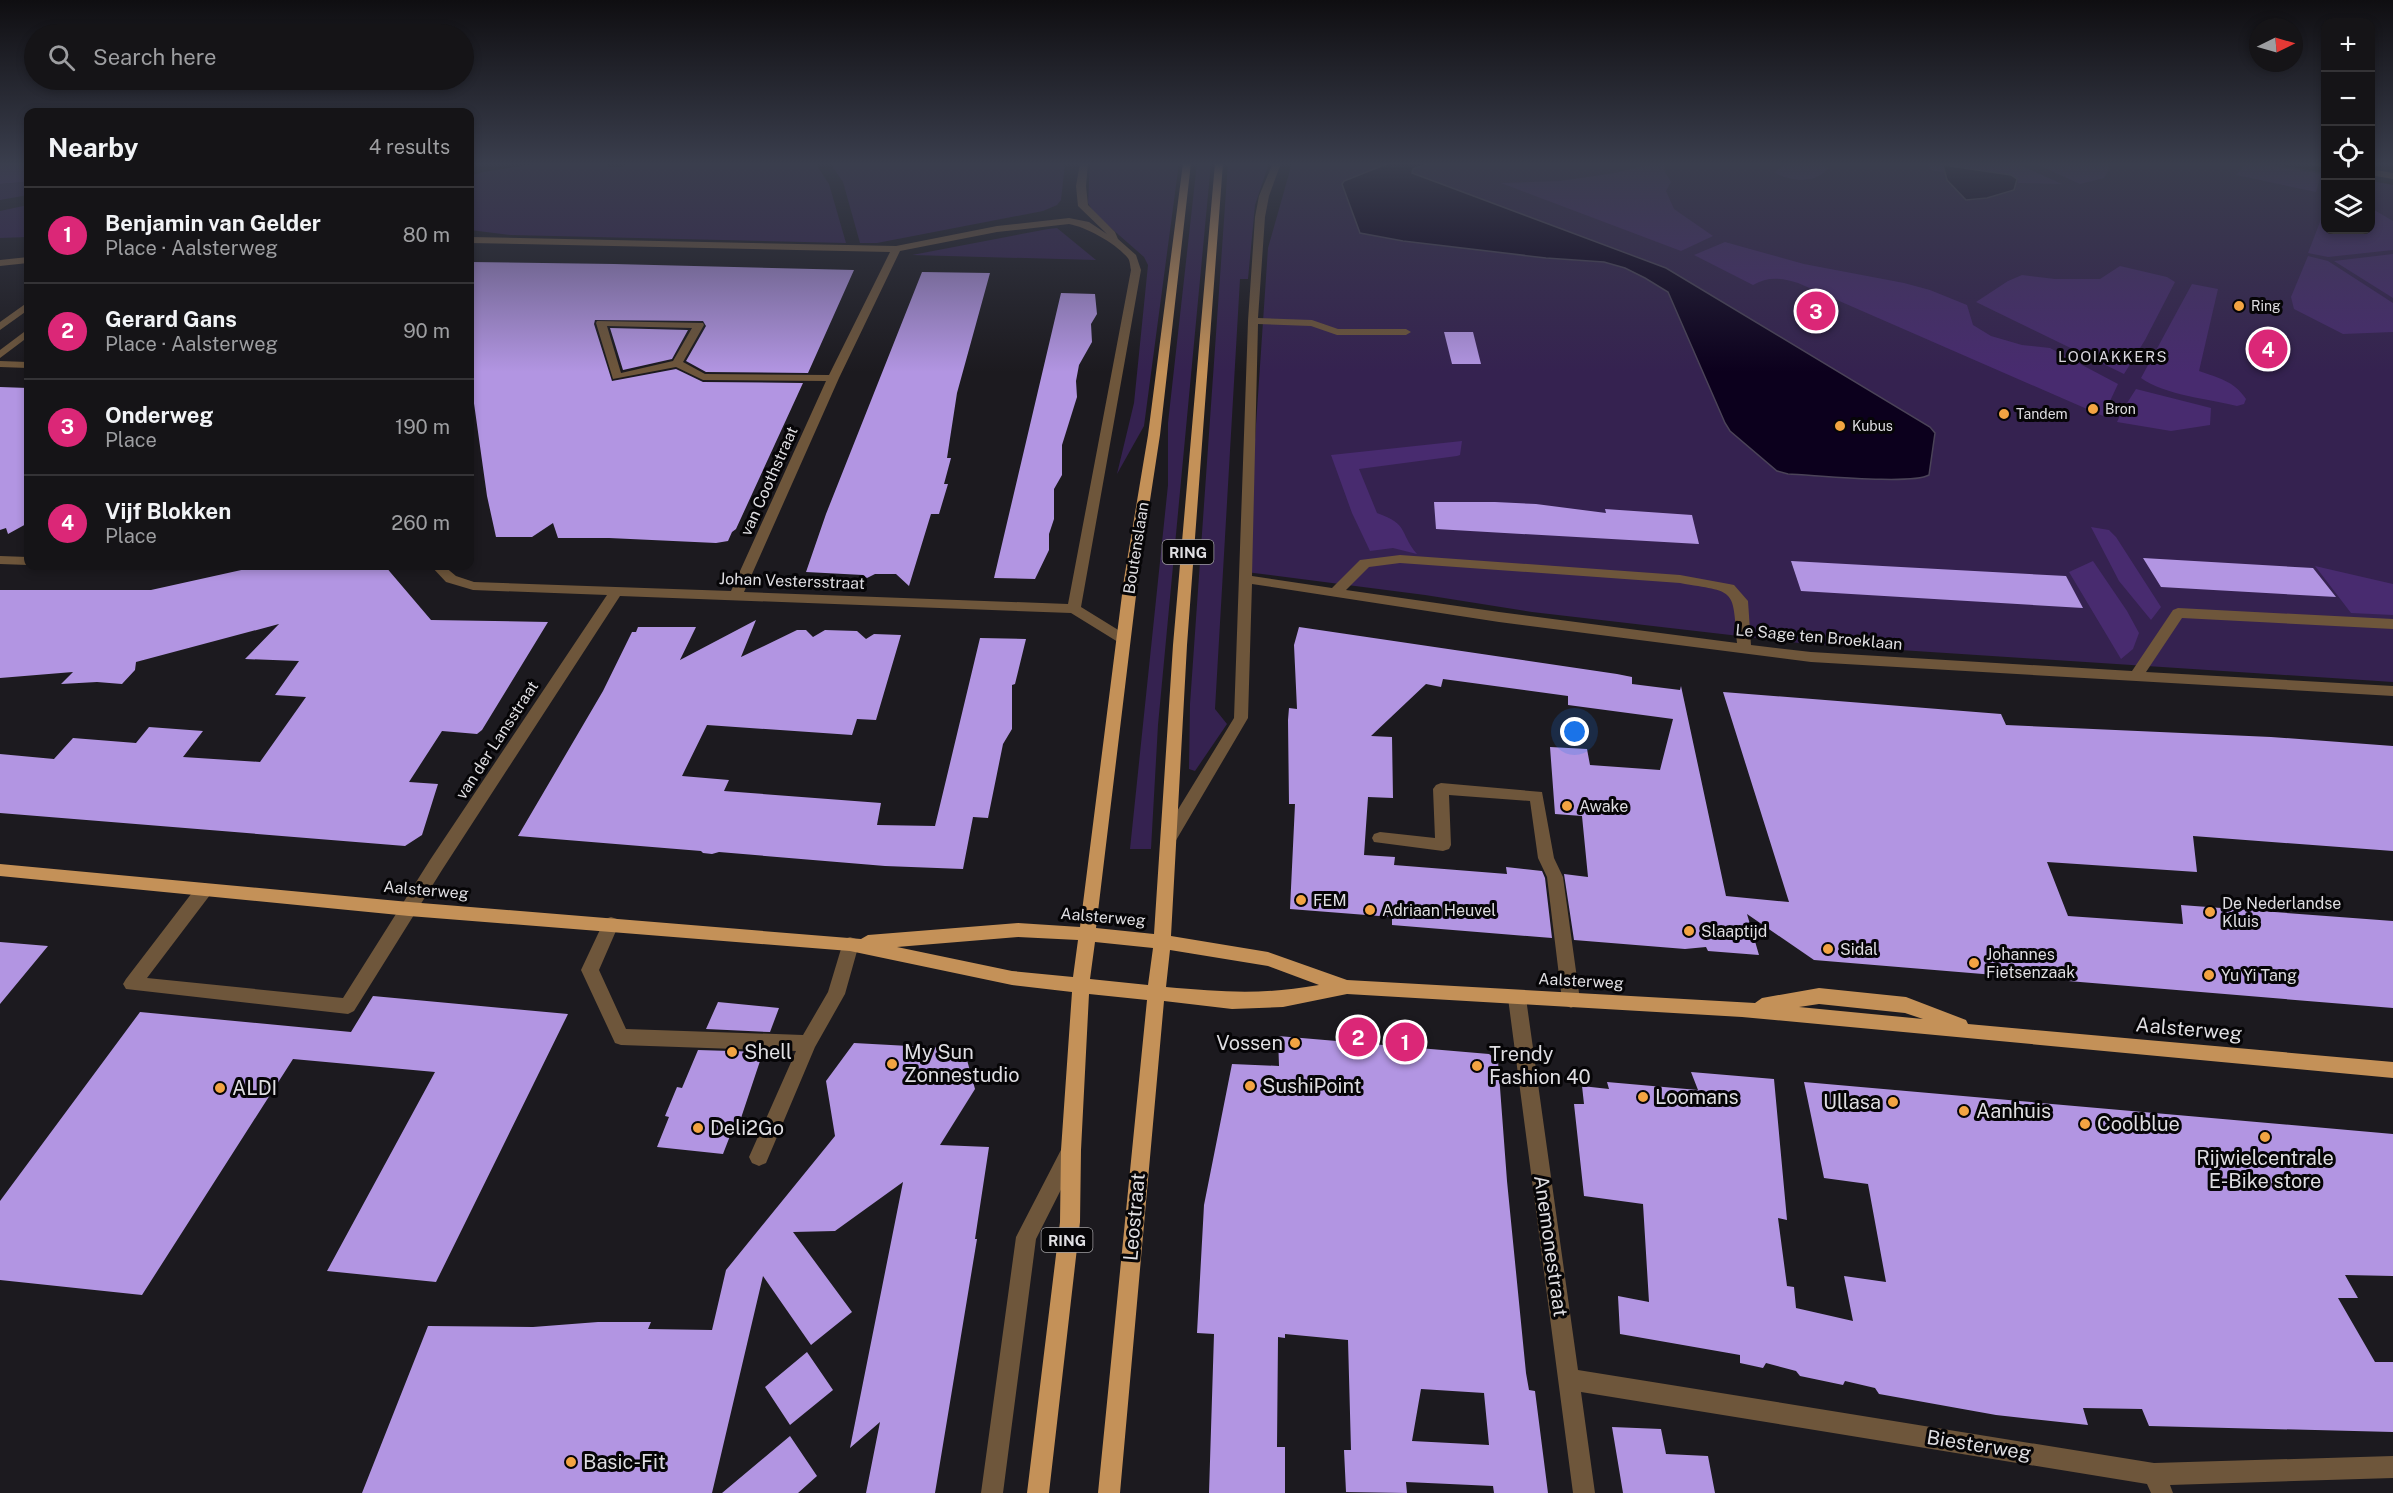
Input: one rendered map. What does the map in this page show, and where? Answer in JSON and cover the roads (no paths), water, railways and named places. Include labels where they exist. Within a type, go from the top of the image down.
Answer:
[{"type":"main road","name":"Boutenslaan","points":[[1087,934],[1123,639],[1154,435],[1179,233]]},
{"type":"main road","name":"RING","points":[[1162,942],[1180,645],[1213,233]]},
{"type":"main road","name":"Aalsterweg","points":[[0,870],[409,909],[849,944],[1012,978],[1232,1001],[1284,999],[1347,987],[1742,1010],[2393,1070]]},
{"type":"main road","name":"Aalsterweg","points":[[849,944],[1018,930],[1087,934],[1162,942],[1268,959],[1347,987]]},
{"type":"main road","name":"RING","points":[[1038,1493],[1070,1221],[1071,1150],[1081,986],[1087,934]]},
{"type":"main road","name":"Leostraat","points":[[1109,1493],[1162,942]]},
{"type":"street","points":[[474,240],[896,249],[978,233]]},
{"type":"street","points":[[1074,609],[1137,270],[1133,257],[1113,240],[1098,233]]},
{"type":"street","points":[[1110,233],[1113,240]]},
{"type":"street","points":[[1169,838],[1241,718],[1253,321],[1259,233]]},
{"type":"street","name":"van Coothstraat","points":[[735,597],[833,378],[896,249]]},
{"type":"street","points":[[0,263],[24,260]]},
{"type":"street","points":[[0,327],[24,307]]},
{"type":"street","points":[[1253,321],[1312,323],[1337,332],[1406,332]]},
{"type":"street","points":[[677,363],[699,325],[601,323],[617,377],[677,363],[703,377],[833,378]]},
{"type":"street","points":[[0,355],[24,335]]},
{"type":"street","points":[[0,364],[24,364]]},
{"type":"street","points":[[1335,593],[1365,563],[1400,559],[1680,579],[1729,588],[1741,601],[1744,649]]},
{"type":"street","points":[[0,560],[24,561]]},
{"type":"street","name":"Johan Vestersstraat","points":[[441,570],[451,579],[473,586],[1074,609],[1123,639]]},
{"type":"street","name":"Le Sage ten Broeklaan","points":[[1245,579],[1499,617],[1812,657],[2393,691]]},
{"type":"street","name":"van der Lansstraat","points":[[204,890],[132,984],[348,1006],[616,592]]},
{"type":"street","points":[[2135,677],[2178,613],[2393,624]]},
{"type":"street","points":[[1380,838],[1443,845],[1441,789],[1537,796],[1546,858],[1555,876],[1571,1000]]},
{"type":"street","points":[[611,924],[590,970],[621,1037],[808,1043]]},
{"type":"street","points":[[759,1157],[808,1043],[836,994],[849,944]]},
{"type":"street","name":"Anemonestraat","points":[[1517,998],[1584,1493]]},
{"type":"street","points":[[992,1493],[1026,1237],[1071,1150]]},
{"type":"street","name":"Biesterweg","points":[[1569,1379],[2158,1483],[2393,1467]]},
{"type":"place","name":"Ring","points":[[2239,306]]},
{"type":"place","name":"Onderweg","points":[[1816,311]]},
{"type":"place","name":"Vijf Blokken","points":[[2268,349]]},
{"type":"place","name":"Bron","points":[[2093,409]]},
{"type":"place","name":"Tandem","points":[[2004,414]]},
{"type":"place","name":"Kubus","points":[[1840,426]]},
{"type":"place","name":"Awake","points":[[1567,806]]},
{"type":"place","name":"FEM","points":[[1301,900]]},
{"type":"place","name":"Adriaan Heuvel","points":[[1370,910]]},
{"type":"place","name":"De Nederlandse Kluis","points":[[2210,912]]},
{"type":"place","name":"Slaaptijd","points":[[1689,931]]},
{"type":"place","name":"Sidal","points":[[1828,949]]},
{"type":"place","name":"Johannes Fietsenzaak","points":[[1974,963]]},
{"type":"place","name":"Yu Yi Tang","points":[[2209,975]]},
{"type":"place","name":"Gerard Gans","points":[[1358,1037]]},
{"type":"place","name":"Benjamin van Gelder","points":[[1405,1042]]},
{"type":"place","name":"Vossen","points":[[1295,1043]]},
{"type":"place","name":"Shell","points":[[732,1052]]},
{"type":"place","name":"My Sun Zonnestudio","points":[[892,1064]]},
{"type":"place","name":"Trendy Fashion 40","points":[[1477,1066]]},
{"type":"place","name":"SushiPoint","points":[[1250,1086]]},
{"type":"place","name":"ALDI","points":[[220,1088]]},
{"type":"place","name":"Loomans","points":[[1643,1097]]},
{"type":"place","name":"Ullasa","points":[[1893,1102]]},
{"type":"place","name":"Aanhuis","points":[[1964,1111]]},
{"type":"place","name":"Coolblue","points":[[2085,1124]]},
{"type":"place","name":"Deli2Go","points":[[698,1128]]},
{"type":"place","name":"Rijwielcentrale E-Bike store","points":[[2265,1137]]},
{"type":"place","name":"Basic-Fit","points":[[571,1462]]},
{"type":"district","name":"LOOIAKKERS","points":[[2113,356]]}]
